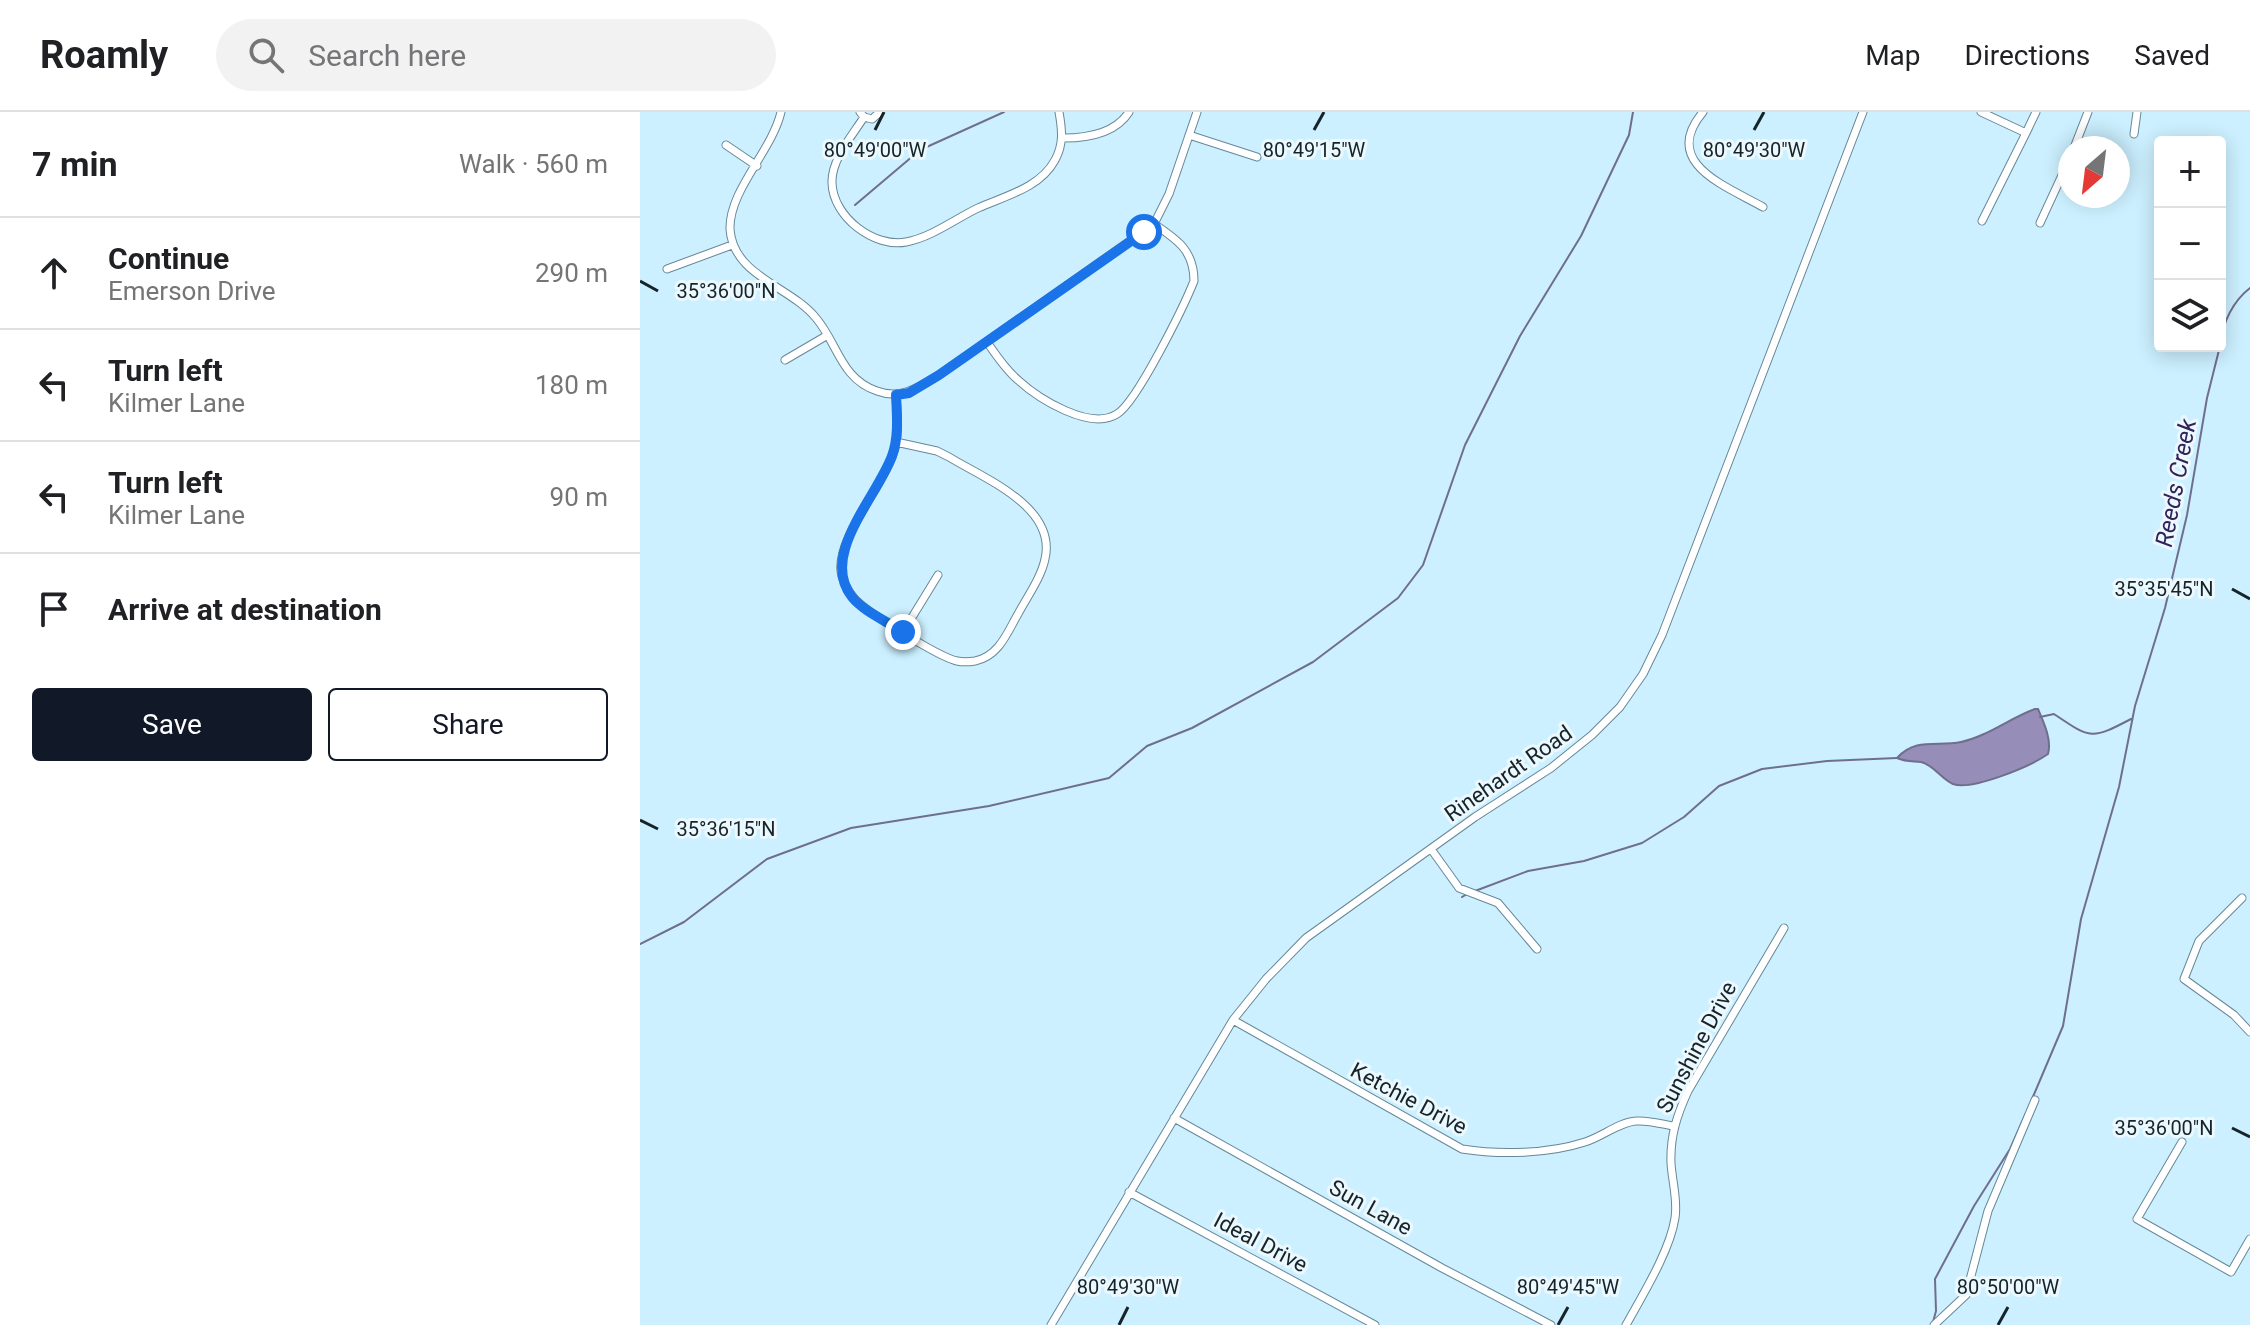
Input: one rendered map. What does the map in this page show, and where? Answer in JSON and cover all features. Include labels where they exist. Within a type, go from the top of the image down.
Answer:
[{"type":"street","points":[[781,112],[772,140],[737,199],[731,215],[732,245],[755,272],[804,305],[818,320],[845,368],[856,380],[881,393],[896,395],[918,387],[987,342],[1154,224],[1169,194],[1197,112]]},
{"type":"street","points":[[880,112],[876,118],[862,115],[836,164],[832,184],[837,202],[849,219],[862,232],[882,242],[905,242],[935,232],[1039,179],[1055,161],[1063,138],[1059,112]]},
{"type":"street","points":[[1063,138],[1100,134],[1124,119],[1129,112]]},
{"type":"street","points":[[1703,112],[1689,135],[1693,161],[1706,174],[1763,207]]},
{"type":"street","name":"Rinehardt Road","points":[[1051,1325],[1233,1020],[1266,979],[1306,938],[1551,768],[1592,735],[1620,707],[1643,674],[1662,635],[1863,112]]},
{"type":"street","points":[[1981,112],[2026,133]]},
{"type":"street","points":[[1982,221],[2036,112]]},
{"type":"street","points":[[2079,136],[2088,112]]},
{"type":"street","points":[[2134,134],[2137,112]]},
{"type":"street","points":[[1189,135],[1257,157]]},
{"type":"street","points":[[726,145],[757,166]]},
{"type":"street","points":[[2040,223],[2058,184]]},
{"type":"street","points":[[987,342],[1019,382],[1069,413],[1100,421],[1121,412],[1139,386],[1194,281],[1194,266],[1189,252],[1154,224]]},
{"type":"street","points":[[667,269],[732,245]]},
{"type":"street","points":[[785,360],[826,336]]},
{"type":"street","points":[[896,395],[896,442],[882,478],[848,540],[841,570],[852,596],[862,606],[903,632],[946,658],[958,662],[983,659],[1001,645],[1041,570],[1046,542],[1044,529],[1023,502],[937,451],[896,442]]},
{"type":"street","points":[[903,632],[938,575]]},
{"type":"street","points":[[1431,849],[1459,888],[1498,903],[1537,949]]},
{"type":"street","points":[[2242,898],[2199,941],[2184,979],[2234,1015],[2250,1032]]},
{"type":"street","name":"Sunshine Drive","points":[[1626,1325],[1648,1284],[1675,1218],[1671,1163],[1673,1126],[1688,1091],[1784,928]]},
{"type":"street","name":"Ketchie Drive","points":[[1233,1020],[1462,1149],[1482,1152],[1559,1149],[1588,1142],[1638,1120],[1673,1126]]},
{"type":"street","points":[[1934,1325],[1966,1295],[1988,1211],[2035,1100]]},
{"type":"street","name":"Sun Lane","points":[[1174,1118],[1442,1268],[1551,1325]]},
{"type":"street","points":[[2182,1142],[2137,1219],[2231,1272],[2250,1239]]},
{"type":"street","name":"Ideal Drive","points":[[1129,1192],[1375,1325]]},
{"type":"shaded area","points":[[2038,709],[2047,732],[2048,754],[2001,776],[1973,784],[1953,784],[1926,764],[1897,758],[1912,747],[1971,739]]},
{"type":"waterway","points":[[855,205],[920,150],[1004,112]]},
{"type":"waterway","points":[[640,944],[684,922],[767,859],[851,828],[989,806],[1109,778],[1147,746],[1192,728],[1313,662],[1398,598],[1423,565],[1465,445],[1520,336],[1581,236],[1629,135],[1633,112]]},
{"type":"waterway","name":"Reeds Creek","points":[[2226,323],[2239,299],[2250,288]]},
{"type":"waterway","points":[[2032,1099],[2063,1026],[2081,919],[2119,787],[2135,706],[2165,608],[2187,515],[2207,398],[2218,352]]},
{"type":"waterway","points":[[2040,717],[2054,714],[2091,734],[2107,731],[2131,719]]},
{"type":"waterway","points":[[1475,891],[1528,871],[1584,861],[1642,843],[1684,817],[1719,786],[1762,769],[1827,761],[1897,758]]},
{"type":"waterway","points":[[1462,897],[1469,893]]},
{"type":"waterway","points":[[1933,1322],[1936,1311],[1935,1279],[1974,1206],[2010,1149],[2026,1113]]},
{"type":"route","points":[[903,632],[862,606],[852,596],[841,570],[848,540],[891,458],[896,442],[896,395],[909,393],[939,375],[1144,232]]}]
